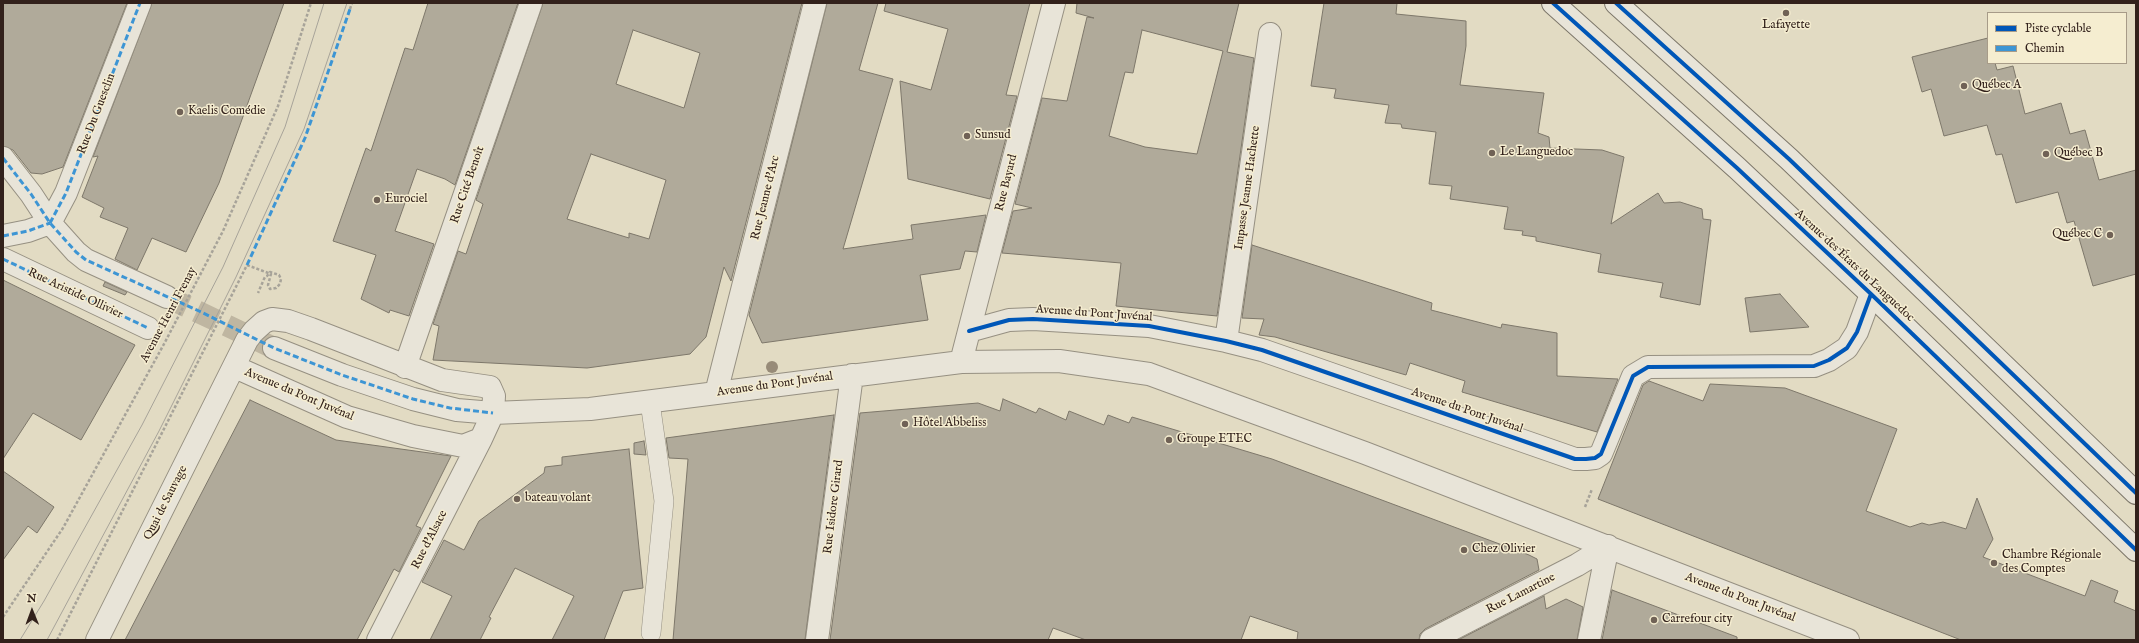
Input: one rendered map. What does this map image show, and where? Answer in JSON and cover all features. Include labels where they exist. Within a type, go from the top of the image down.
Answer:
[{"type":"street","name":"Rue Du Guesclin","points":[[50,222],[66,193],[140,3]]},
{"type":"street","name":"Rue Cité Benoît","points":[[405,367],[531,3]]},
{"type":"street","name":"Rue Jeanne d'Arc","points":[[716,393],[815,3]]},
{"type":"street","name":"Rue Bayard","points":[[961,362],[1054,3]]},
{"type":"street","name":"Avenue des États du Languedoc","points":[[1553,3],[1737,168],[1871,294],[2136,550]]},
{"type":"street","points":[[1617,3],[1789,159],[2136,493]]},
{"type":"street","name":"Impasse Jeanne Hachette","points":[[1226,341],[1270,34]]},
{"type":"street","points":[[3,158],[31,194],[50,222],[76,252],[86,260],[168,297]]},
{"type":"street","points":[[3,236],[28,231],[50,222]]},
{"type":"street","name":"Rue Aristide Ollivier","points":[[3,259],[148,328]]},
{"type":"street","name":"Avenue du Pont Juvénal","points":[[969,331],[1009,320],[1033,319],[1149,326],[1226,341],[1262,350],[1575,459],[1586,459],[1595,458],[1601,454],[1633,376],[1648,367],[1814,366],[1829,360],[1847,348],[1857,332],[1871,294]]},
{"type":"street","name":"Avenue du Pont Juvénal","points":[[272,319],[288,321],[303,326],[405,367],[442,380],[490,386],[494,396],[493,413],[482,439],[463,446],[413,436],[347,418],[235,367],[247,340],[264,322],[272,319]]},
{"type":"street","name":"Avenue du Pont Juvénal","points":[[274,348],[342,375],[413,398],[457,410],[493,413],[590,409],[961,362],[1059,361],[1149,374],[1365,453],[1608,546],[1835,638]]},
{"type":"street","name":"Quai de Sauvage","points":[[97,640],[235,367]]},
{"type":"street","name":"Rue Isidore Girard","points":[[817,640],[852,375]]},
{"type":"street","name":"Rue d'Alsace","points":[[378,640],[482,439]]},
{"type":"street","points":[[1589,640],[1608,546]]},
{"type":"street","name":"Rue Lamartine","points":[[1431,640],[1577,565],[1608,546]]},
{"type":"lane","points":[[650,402],[664,501],[651,633]]},
{"type":"path","points":[[350,9],[352,3]]},
{"type":"path","points":[[57,640],[246,265],[253,268],[265,272],[271,274],[268,285],[270,288],[276,288],[281,280],[279,275],[270,272],[266,276],[265,277],[261,284]]},
{"type":"building","points":[[3,3],[127,3],[63,167],[42,174],[31,173],[13,150],[3,146]]},
{"type":"building","name":"Kaelis Comédie","points":[[152,3],[284,3],[219,183],[186,252],[152,238],[137,270],[115,259],[128,228],[100,217],[104,208],[82,197],[98,156],[93,157]]},
{"type":"building","points":[[428,3],[518,3],[455,185],[445,179],[417,169],[395,231],[434,244],[409,316],[390,310],[389,313],[361,299],[376,255],[333,241],[366,148],[371,151],[405,48],[413,50]]},
{"type":"building","points":[[543,3],[802,3],[731,281],[724,267],[706,337],[690,354],[587,368],[433,360],[439,326],[433,324],[458,251],[466,254],[483,204],[476,200]],"holes":[[[633,30],[700,53],[684,108],[616,84]],[[591,154],[666,180],[649,239],[629,233],[629,238],[567,219]]]},
{"type":"building","points":[[827,3],[878,3],[859,70],[893,79],[843,249],[913,239],[911,225],[986,215],[977,252],[965,251],[960,269],[920,275],[928,320],[762,343],[749,315]]},
{"type":"building","points":[[886,3],[1030,3],[1006,95],[1017,96],[990,199],[908,179],[900,81],[931,90],[948,29],[884,11]]},
{"type":"building","points":[[1077,3],[1239,3],[1227,52],[1254,58],[1217,316],[1116,306],[1121,263],[1002,253],[1013,211],[1032,208],[1015,204],[1042,98],[1067,101],[1087,17],[1094,18],[1076,13]],"holes":[[[1142,30],[1223,51],[1197,154],[1145,147],[1109,136],[1125,72],[1133,73]]]},
{"type":"building","name":"Le Languedoc","points":[[1324,3],[1397,3],[1396,14],[1466,21],[1466,46],[1460,85],[1544,93],[1538,133],[1549,137],[1550,148],[1602,150],[1624,157],[1611,224],[1658,193],[1664,203],[1680,202],[1702,209],[1703,219],[1711,220],[1700,305],[1660,297],[1663,283],[1598,272],[1601,254],[1536,241],[1536,237],[1522,235],[1523,231],[1504,229],[1508,207],[1450,199],[1452,186],[1429,184],[1436,132],[1402,128],[1401,124],[1385,123],[1389,105],[1334,98],[1336,89],[1311,86]]},
{"type":"building","points":[[1987,38],[1987,64],[1995,64],[1997,70],[2013,66],[2025,114],[2061,103],[2070,134],[2085,130],[2099,180],[2136,170],[2136,274],[2093,286],[2074,221],[2067,223],[2058,192],[2016,203],[2002,154],[1996,155],[1987,125],[1944,136],[1931,89],[1922,92],[1912,57]]},
{"type":"building","points":[[1252,245],[1432,303],[1431,310],[1501,328],[1502,324],[1557,333],[1557,376],[1618,379],[1597,432],[1462,392],[1465,381],[1410,363],[1406,375],[1275,337],[1259,335],[1264,319],[1242,318]]},
{"type":"building","points":[[3,280],[135,345],[81,440],[33,413],[3,459]]},
{"type":"building","points":[[105,282],[127,292],[125,295],[103,286]]},
{"type":"building","points":[[1780,294],[1809,327],[1750,332],[1745,298]]},
{"type":"building","points":[[1649,381],[1703,401],[1710,384],[1785,388],[1897,429],[1866,511],[1910,527],[1922,523],[1929,525],[1943,522],[1966,529],[1977,498],[1993,539],[1983,557],[2085,596],[2091,580],[2118,591],[2114,602],[2136,611],[2136,640],[1961,640],[1598,499],[1643,385]]},
{"type":"building","points":[[1003,399],[1036,413],[1039,408],[1066,420],[1069,411],[1104,425],[1108,415],[1129,423],[1132,417],[1272,459],[1529,555],[1537,559],[1539,570],[1425,629],[1420,634],[1419,640],[1297,640],[1298,632],[1250,616],[1241,640],[1086,640],[1053,628],[1048,640],[830,640],[860,413],[978,403],[1000,411]]},
{"type":"building","points":[[250,400],[336,440],[451,456],[416,526],[421,528],[399,572],[394,569],[357,640],[125,640]]},
{"type":"building","points":[[834,415],[805,640],[673,640],[688,459],[669,458],[666,438]]},
{"type":"building","points":[[644,441],[646,455],[634,454],[634,443]]},
{"type":"building","points":[[629,449],[643,588],[623,591],[604,640],[552,640],[574,596],[515,568],[489,617],[491,618],[480,640],[430,640],[452,596],[422,582],[444,540],[464,550],[479,521],[544,473],[545,467],[562,465],[562,457]]},
{"type":"building","points":[[3,471],[54,507],[37,533],[28,526],[3,560]]},
{"type":"building","points":[[1612,590],[1737,637],[1737,640],[1602,640]]},
{"type":"building","points":[[1544,596],[1546,609],[1566,599],[1583,607],[1577,640],[1458,640]]},
{"type":"tunnel","points":[[167,297],[274,348]]},
{"type":"tram line","points":[[20,640],[44,601],[142,425],[223,267],[285,127],[324,3]]},
{"type":"tram line","points":[[47,640],[159,431],[236,277],[304,129],[347,3]]},
{"type":"marked path","points":[[50,223],[66,193],[140,3]]},
{"type":"marked path","points":[[247,265],[305,138],[350,9]]},
{"type":"marked path","points":[[3,158],[31,194],[50,223],[76,252],[86,260],[199,311],[274,348],[342,375],[413,399],[450,408],[493,413]]},
{"type":"marked path","points":[[3,236],[28,231],[50,223]]},
{"type":"marked path","points":[[3,259],[148,328]]},
{"type":"cycle path","points":[[1553,3],[1737,168],[1871,294],[2136,550]]},
{"type":"cycle path","points":[[1616,3],[1789,159],[2136,493]]},
{"type":"cycle path","points":[[969,331],[1009,320],[1033,319],[1149,326],[1226,341],[1262,350],[1575,459],[1586,459],[1595,458],[1601,454],[1633,376],[1648,367],[1814,366],[1829,360],[1847,348],[1857,332],[1871,294]]},
{"type":"place","name":"Lafayette","points":[[1786,13]]},
{"type":"place","name":"Québec A","points":[[1964,86]]},
{"type":"place","name":"Kaelis Comédie","points":[[180,112]]},
{"type":"place","name":"Sunsud","points":[[967,136]]},
{"type":"place","name":"Le Languedoc","points":[[1492,153]]},
{"type":"place","name":"Québec B","points":[[2046,154]]},
{"type":"place","name":"Eurociel","points":[[377,200]]},
{"type":"place","name":"Québec C","points":[[2110,235]]},
{"type":"place","name":"Hôtel Abbeliss","points":[[905,424]]},
{"type":"place","name":"Groupe ETEC","points":[[1169,440]]},
{"type":"place","name":"bateau volant","points":[[517,499]]},
{"type":"place","name":"Chez Olivier","points":[[1464,550]]},
{"type":"place","name":"Chambre Régionale des Comptes","points":[[1994,563]]},
{"type":"place","name":"Carrefour city","points":[[1654,620]]}]
